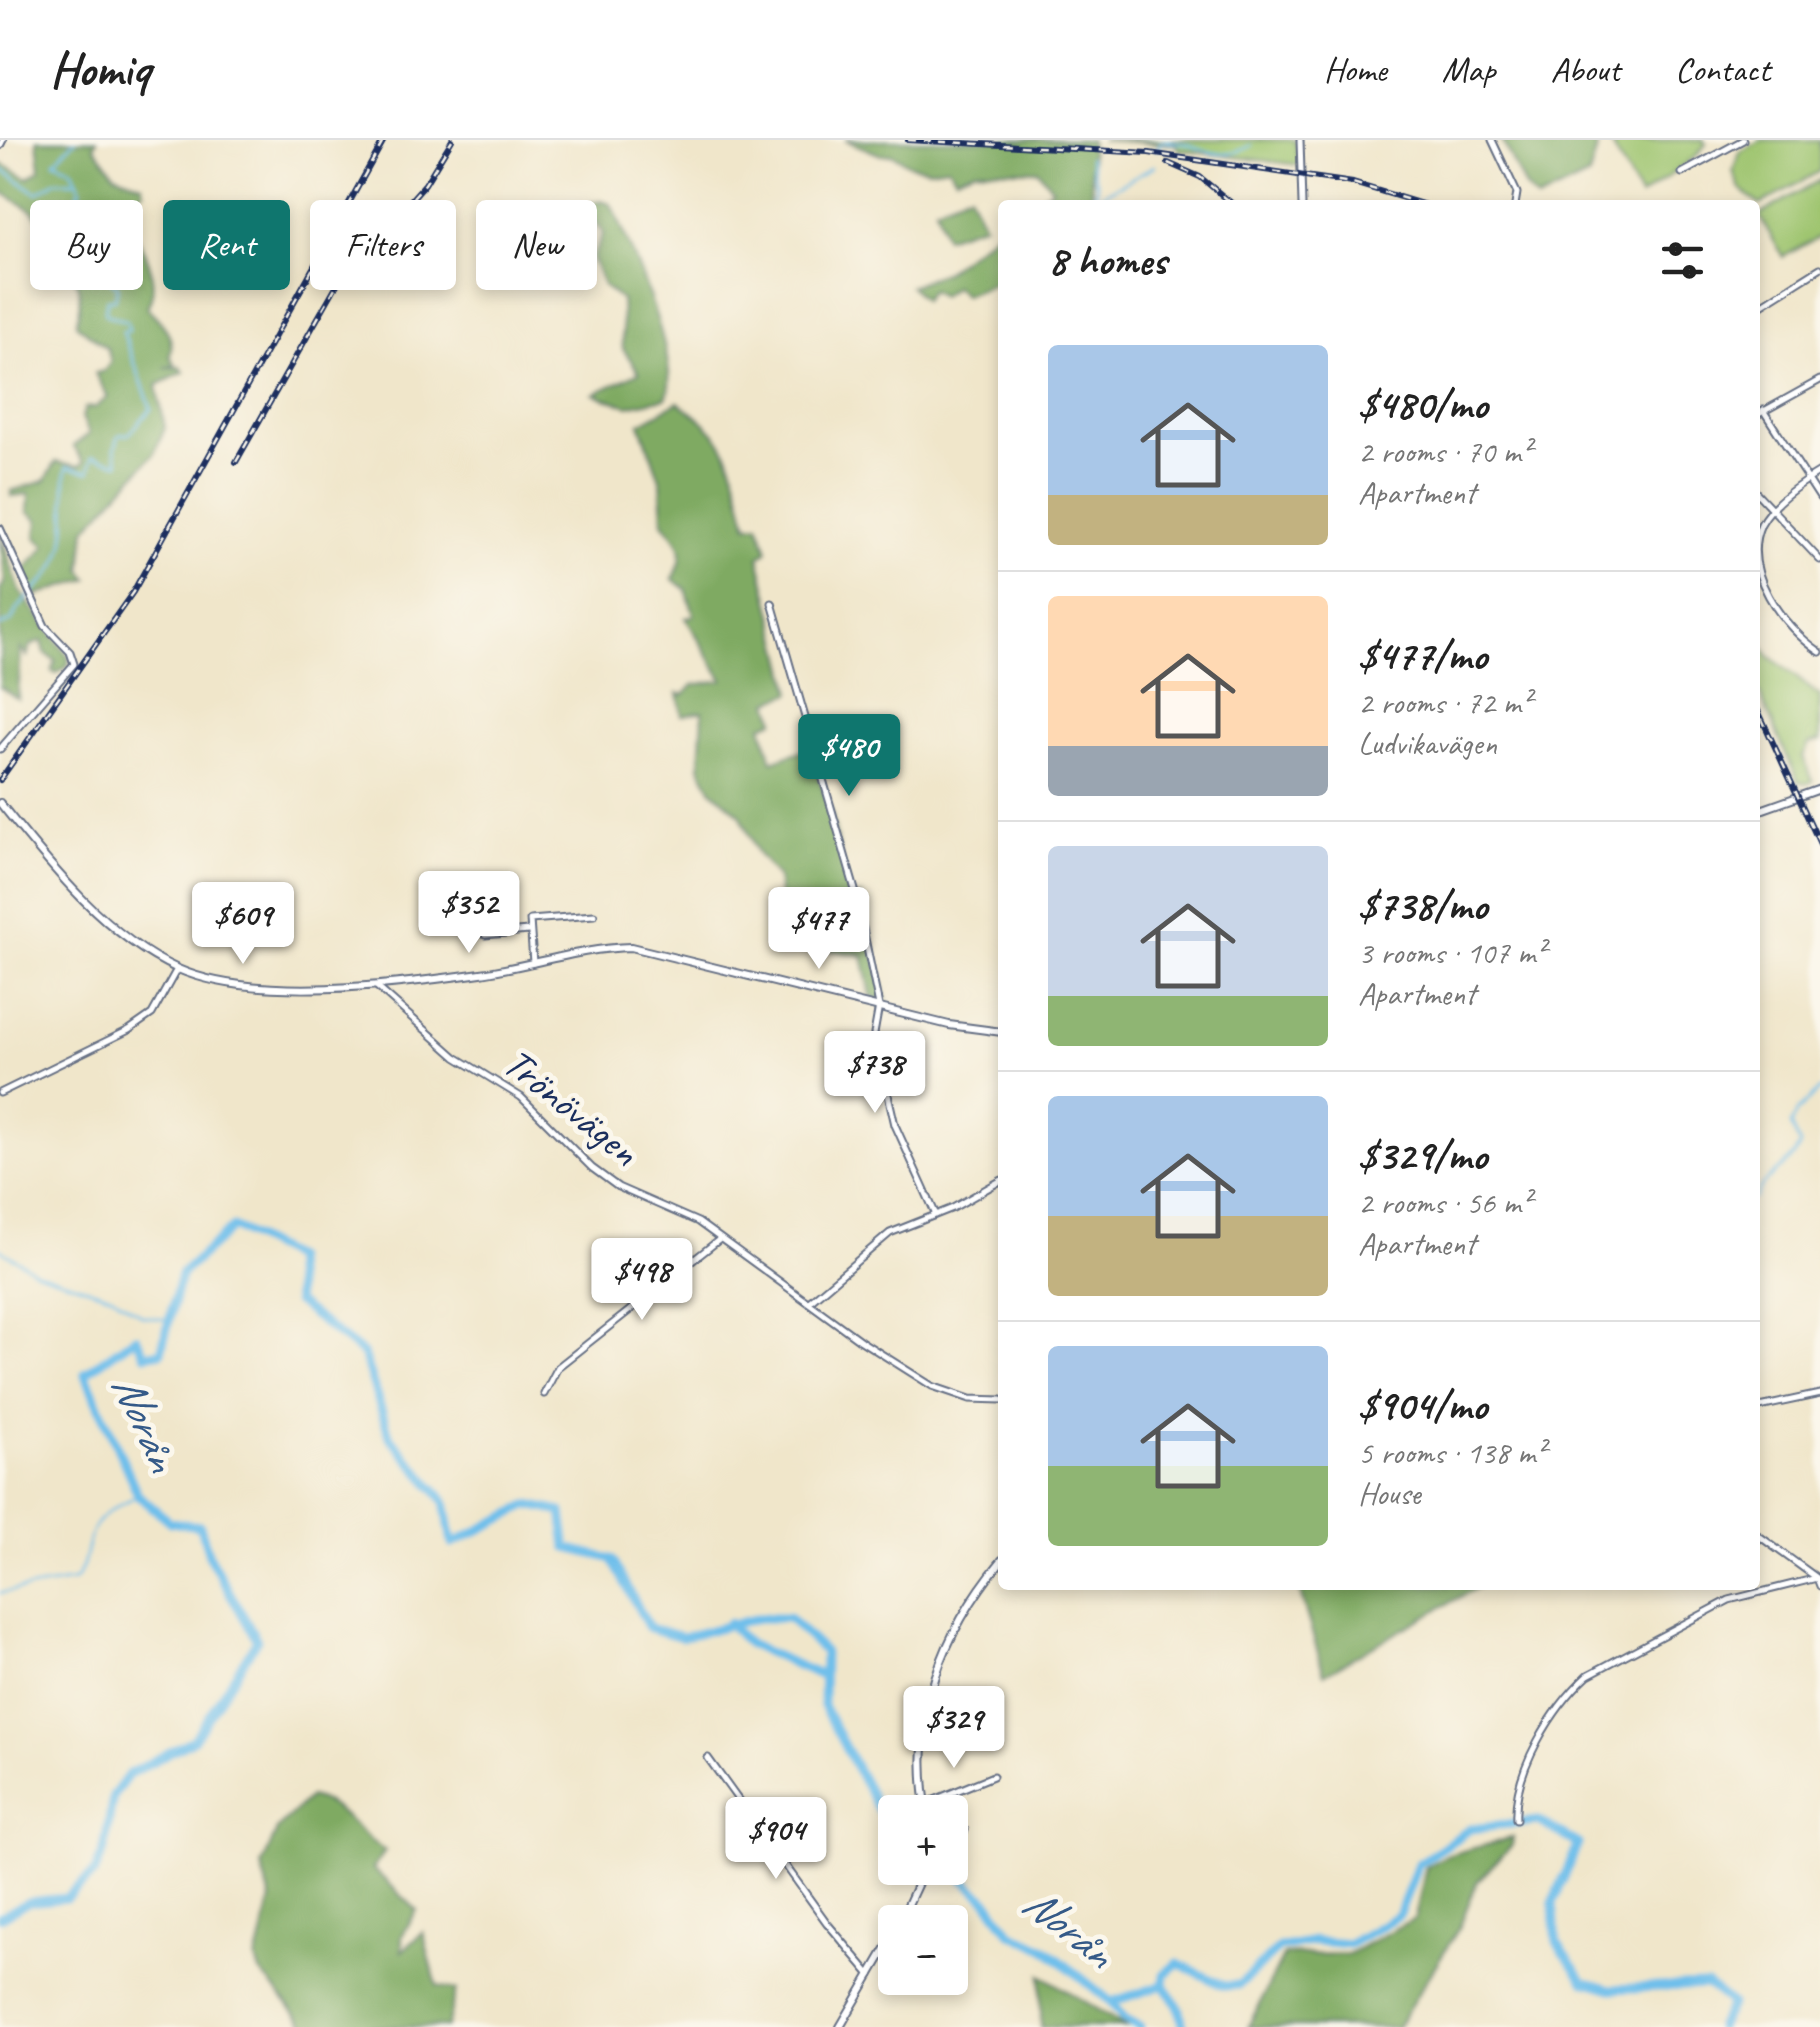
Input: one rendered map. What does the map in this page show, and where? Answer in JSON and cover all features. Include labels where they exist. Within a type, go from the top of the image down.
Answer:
[{"type":"street","points":[[1300,140],[1302,200]]},
{"type":"street","points":[[1492,140],[1517,193],[1516,200]]},
{"type":"street","points":[[1682,174],[1743,140]]},
{"type":"street","points":[[1760,306],[1820,268]]},
{"type":"street","points":[[1760,412],[1820,380]]},
{"type":"street","points":[[1763,410],[1805,481],[1820,498]]},
{"type":"street","points":[[1760,531],[1772,508],[1820,472]]},
{"type":"street","points":[[1760,496],[1820,560]]},
{"type":"street","points":[[0,528],[45,626],[70,652],[74,664],[0,748]]},
{"type":"street","points":[[1760,572],[1783,616],[1820,652]]},
{"type":"street","points":[[772,603],[839,826],[880,1006],[874,1034],[895,1125],[936,1215]]},
{"type":"street","points":[[1760,810],[1820,789]]},
{"type":"street","points":[[0,804],[42,856],[124,936],[177,969],[228,984],[275,988],[374,983],[533,964],[596,950],[637,948],[948,1024],[998,1031]]},
{"type":"street","points":[[533,964],[528,922],[594,915]]},
{"type":"street","points":[[485,935],[528,931]]},
{"type":"street","points":[[0,1093],[129,1030],[152,1014],[177,969]]},
{"type":"street","name":"Trönövägen","points":[[374,983],[456,1056],[535,1110],[592,1168],[618,1187],[698,1222],[932,1386],[970,1399],[998,1400]]},
{"type":"street","points":[[809,1302],[890,1233],[936,1215],[998,1182]]},
{"type":"street","points":[[544,1394],[558,1367],[720,1238]]},
{"type":"street","points":[[1760,1407],[1820,1394]]},
{"type":"street","points":[[1760,1537],[1819,1581]]},
{"type":"street","points":[[927,1795],[921,1733],[944,1654],[965,1608],[998,1565]]},
{"type":"street","points":[[1516,1820],[1514,1793],[1574,1688],[1588,1675],[1730,1600],[1819,1581]]},
{"type":"street","points":[[708,1758],[827,1923],[872,1975]]},
{"type":"street","points":[[947,1795],[992,1776]]},
{"type":"street","points":[[840,2027],[878,1964]]},
{"type":"green space","points":[[37,140],[97,140],[94,146],[115,174],[142,184],[144,191],[95,200],[30,200],[30,209],[0,191],[0,163],[28,178],[40,170]]},
{"type":"green space","points":[[845,140],[1090,140],[1092,200],[1036,200],[1052,188],[1038,170],[976,169],[956,177],[948,166],[929,169],[911,165],[892,154],[881,155]]},
{"type":"green space","points":[[1101,140],[1295,140],[1300,165],[1179,150],[1175,144]]},
{"type":"green space","points":[[1502,140],[1593,140],[1597,149],[1589,176],[1539,200],[1525,188]]},
{"type":"green space","points":[[1609,140],[1703,140],[1706,144],[1695,157],[1640,197]]},
{"type":"green space","points":[[1761,140],[1820,140],[1820,171],[1760,205],[1760,200],[1754,200],[1740,189],[1733,171],[1740,152]]},
{"type":"green space","points":[[1820,180],[1820,236],[1783,257],[1760,214]]},
{"type":"green space","points":[[969,193],[984,224],[945,237],[936,207]]},
{"type":"green space","points":[[597,201],[610,203],[654,309],[667,361],[666,398],[628,406],[594,394],[639,372],[623,349],[621,300],[604,287],[597,271],[597,247],[603,233],[597,224]]},
{"type":"green space","points":[[998,230],[998,282],[964,295],[954,286],[941,296],[930,290],[923,300],[910,286],[946,271]]},
{"type":"green space","points":[[143,249],[152,278],[147,307],[166,328],[171,341],[170,356],[175,365],[164,368],[180,367],[184,372],[157,385],[165,428],[154,454],[86,529],[82,570],[89,579],[35,596],[23,572],[46,546],[36,537],[38,520],[28,512],[29,494],[11,496],[11,491],[45,481],[56,462],[79,466],[84,462],[73,446],[89,434],[82,417],[85,408],[96,407],[108,397],[95,373],[104,371],[111,362],[107,348],[76,324],[79,290],[143,290]]},
{"type":"green space","points":[[678,402],[721,441],[748,525],[759,524],[768,550],[759,557],[792,693],[770,701],[775,720],[762,725],[772,761],[809,748],[832,816],[850,900],[861,896],[887,1003],[871,996],[863,955],[820,948],[818,931],[784,936],[777,877],[758,854],[740,814],[711,789],[700,766],[703,711],[682,715],[678,693],[684,695],[693,685],[723,680],[686,618],[694,615],[686,589],[673,579],[680,549],[663,523],[661,482],[640,423]]},
{"type":"green space","points":[[0,534],[20,591],[69,657],[68,666],[56,674],[52,671],[56,661],[45,653],[42,641],[30,646],[27,656],[21,648],[18,699],[0,687],[0,590],[5,581]]},
{"type":"green space","points":[[1760,642],[1768,655],[1820,696],[1820,741],[1809,744],[1803,757],[1813,781],[1798,781],[1760,695]]},
{"type":"green space","points":[[1299,1590],[1472,1590],[1324,1674]]},
{"type":"green space","points":[[309,1797],[330,1805],[385,1851],[373,1869],[417,1910],[402,1936],[402,1951],[423,1932],[437,1986],[456,1990],[447,2027],[308,2027],[260,1972],[256,1960],[271,1900],[262,1866],[277,1830]]},
{"type":"green space","points":[[1513,1837],[1512,1845],[1477,1882],[1459,1928],[1397,2027],[1248,2027],[1284,1955],[1348,1954],[1415,1918],[1426,1867],[1457,1852]]},
{"type":"green space","points":[[1041,1975],[1126,2027],[1041,2027]]},
{"type":"waterway","points":[[0,626],[11,622],[59,559],[66,524],[67,467],[89,472],[93,456],[119,463],[115,449],[119,435],[129,434],[151,409],[123,331],[129,331],[127,321],[105,314],[107,299],[115,299],[118,286],[108,279],[108,273],[118,264],[112,232],[85,213],[76,196],[81,189],[72,169],[55,161],[75,140]]},
{"type":"waterway","points":[[1157,150],[1161,142],[1170,140]]},
{"type":"waterway","points":[[1168,142],[1218,154],[1252,145]]},
{"type":"waterway","points":[[1089,157],[1097,184],[1095,200]]},
{"type":"waterway","points":[[1099,200],[1099,196],[1154,166]]},
{"type":"waterway","points":[[0,168],[37,193],[56,181],[78,181]]},
{"type":"waterway","points":[[1760,1189],[1795,1154],[1800,1145],[1791,1125],[1798,1111],[1820,1090]]},
{"type":"waterway","name":"Norån","points":[[0,1917],[28,1902],[66,1898],[94,1874],[104,1851],[113,1796],[129,1774],[194,1739],[257,1640],[210,1558],[200,1526],[170,1522],[138,1495],[85,1373],[136,1337],[145,1355],[161,1352],[181,1274],[233,1227],[293,1258],[296,1302],[363,1354],[390,1437],[445,1501],[452,1544],[529,1505],[562,1512],[567,1548],[612,1559],[649,1628],[682,1637],[758,1618],[789,1618],[824,1652],[823,1706],[878,1809]]},
{"type":"waterway","points":[[0,1249],[37,1272],[113,1296],[143,1316],[169,1320]]},
{"type":"waterway","points":[[0,1593],[74,1581],[97,1523],[138,1495]]},
{"type":"waterway","name":"Norån","points":[[728,1623],[748,1644],[822,1676]]},
{"type":"waterway","name":"Norån","points":[[968,1883],[988,1901],[1011,1933],[1046,1949],[1111,2002],[1164,1985],[1165,1974],[1178,1963],[1224,1986],[1239,1985],[1279,1948],[1314,1941],[1349,1944],[1399,1915],[1418,1864],[1470,1829],[1538,1821],[1578,1844],[1553,1903],[1557,1942],[1584,1981],[1611,1989],[1707,1985],[1731,2004],[1718,2027]]},
{"type":"waterway","points":[[1164,1985],[1180,2009],[1183,2027]]},
{"type":"waterway","points":[[1111,2002],[1124,2019],[1140,2027]]},
{"type":"railway","points":[[0,780],[133,592],[384,140]]},
{"type":"railway","points":[[236,462],[340,279],[425,184],[452,140]]},
{"type":"railway","points":[[908,140],[1149,153],[1353,183],[1409,200]]},
{"type":"railway","points":[[1168,163],[1200,177],[1228,200]]},
{"type":"railway","points":[[1760,715],[1820,844]]}]
